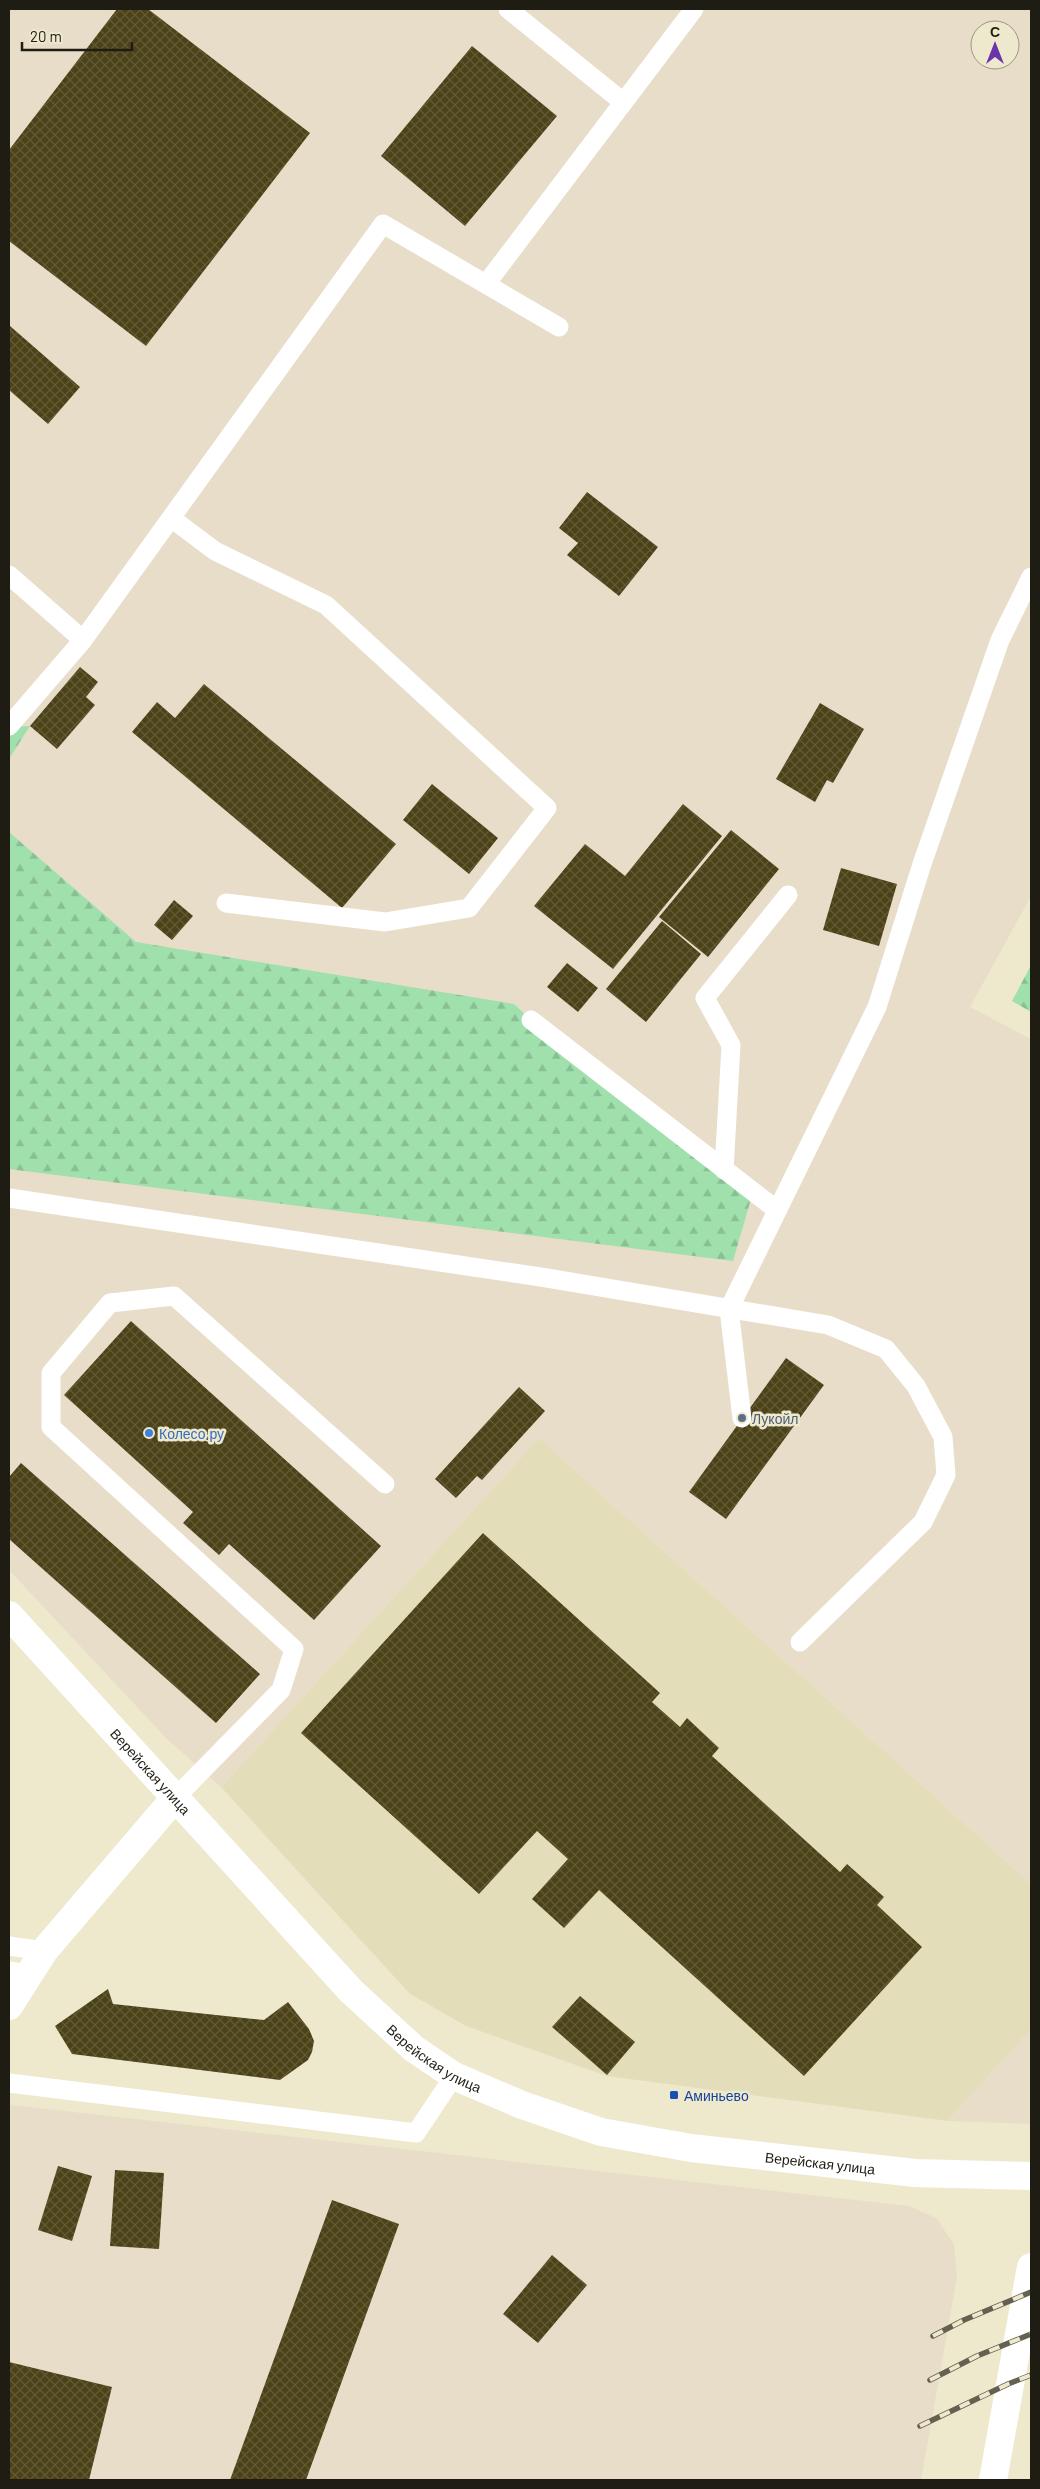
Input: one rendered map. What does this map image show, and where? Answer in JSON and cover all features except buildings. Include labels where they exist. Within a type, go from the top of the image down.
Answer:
[{"type":"street","name":"Верейская улица","points":[[9,1615],[174,1799],[351,1991],[413,2048],[454,2076],[522,2105],[602,2132],[691,2148],[915,2173],[1031,2176]]},
{"type":"street","points":[[9,2006],[19,1973],[44,1951],[174,1799]]},
{"type":"street","points":[[993,2480],[1031,2267]]},
{"type":"lane","points":[[508,9],[623,102]]},
{"type":"lane","points":[[486,284],[694,9]]},
{"type":"lane","points":[[9,726],[83,640],[384,224],[559,327]]},
{"type":"lane","points":[[171,518],[215,551],[326,605],[547,808],[469,908],[385,922],[226,903]]},
{"type":"lane","points":[[9,574],[83,640]]},
{"type":"lane","points":[[742,1418],[729,1309],[877,1007],[922,864],[1000,640],[1031,577]]},
{"type":"lane","points":[[724,1170],[730,1045],[705,998],[788,895]]},
{"type":"lane","points":[[531,1020],[777,1210]]},
{"type":"lane","points":[[9,1199],[547,1278],[828,1325],[886,1350],[916,1386],[943,1436],[946,1474],[923,1522],[800,1642]]},
{"type":"lane","points":[[174,1799],[281,1690],[294,1649],[51,1427],[51,1373],[110,1303],[174,1296],[385,1484]]},
{"type":"lane","points":[[9,1946],[44,1951]]},
{"type":"lane","points":[[9,2083],[416,2133],[454,2076]]},
{"type":"shaded area","points":[[9,9],[1031,9],[1031,896],[970,1007],[1031,1039],[1031,1884],[539,1438],[221,1787],[167,1739],[9,1570]]},
{"type":"shaded area","points":[[539,1438],[1031,1884],[1031,2029],[948,2121],[607,2076],[466,2026],[410,1994],[221,1787]]},
{"type":"shaded area","points":[[1031,2029],[1031,2124],[948,2121]]},
{"type":"shaded area","points":[[11,2105],[909,2206],[936,2218],[954,2244],[957,2277],[921,2480],[9,2480],[9,2109]]},
{"type":"green space","points":[[30,726],[9,759],[9,727]]},
{"type":"green space","points":[[9,832],[136,942],[514,1004],[531,1020],[753,1192],[733,1261],[9,1169]]},
{"type":"green space","points":[[1031,965],[1031,1012],[1012,1001]]},
{"type":"railway","points":[[933,2336],[964,2320],[1031,2292]]},
{"type":"railway","points":[[930,2380],[977,2356],[1031,2334]]},
{"type":"railway","points":[[920,2426],[1031,2375]]},
{"type":"place","name":"Лукойл","points":[[742,1418]]},
{"type":"place","name":"Колесо.ру","points":[[149,1433]]},
{"type":"place","name":"Аминьево","points":[[674,2095]]}]
